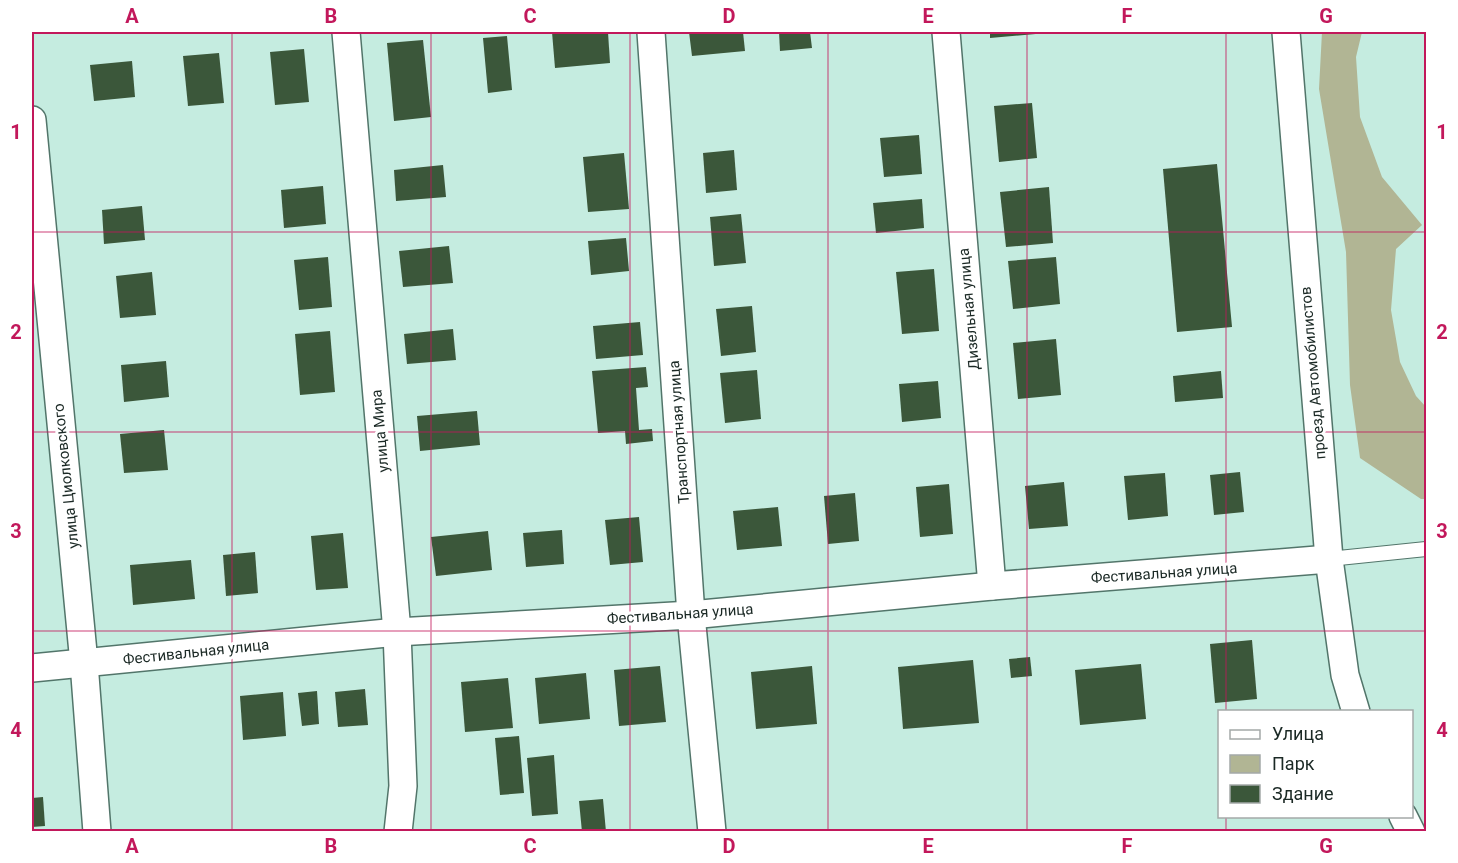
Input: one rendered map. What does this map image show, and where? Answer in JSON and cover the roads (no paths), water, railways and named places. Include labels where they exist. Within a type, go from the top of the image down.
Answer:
[{"type":"street","name":"улица Мира","points":[[346,32],[397,632],[403,786],[398,831]]},
{"type":"street","name":"Транспортная улица","points":[[651,32],[692,615],[712,831]]},
{"type":"street","name":"Дизельная улица","points":[[946,32],[992,586]]},
{"type":"street","name":"проезд Автомобилистов","points":[[1286,32],[1329,559],[1345,675],[1356,710]]},
{"type":"street","name":"улица Циолковского","points":[[32,120],[84,663],[97,831]]},
{"type":"street","name":"Фестивальная улица","points":[[32,668],[397,632],[692,615],[992,586],[1329,559]]},
{"type":"street","points":[[1403,818],[1411,831]]},
{"type":"lane","points":[[1329,559],[1426,549]]}]
